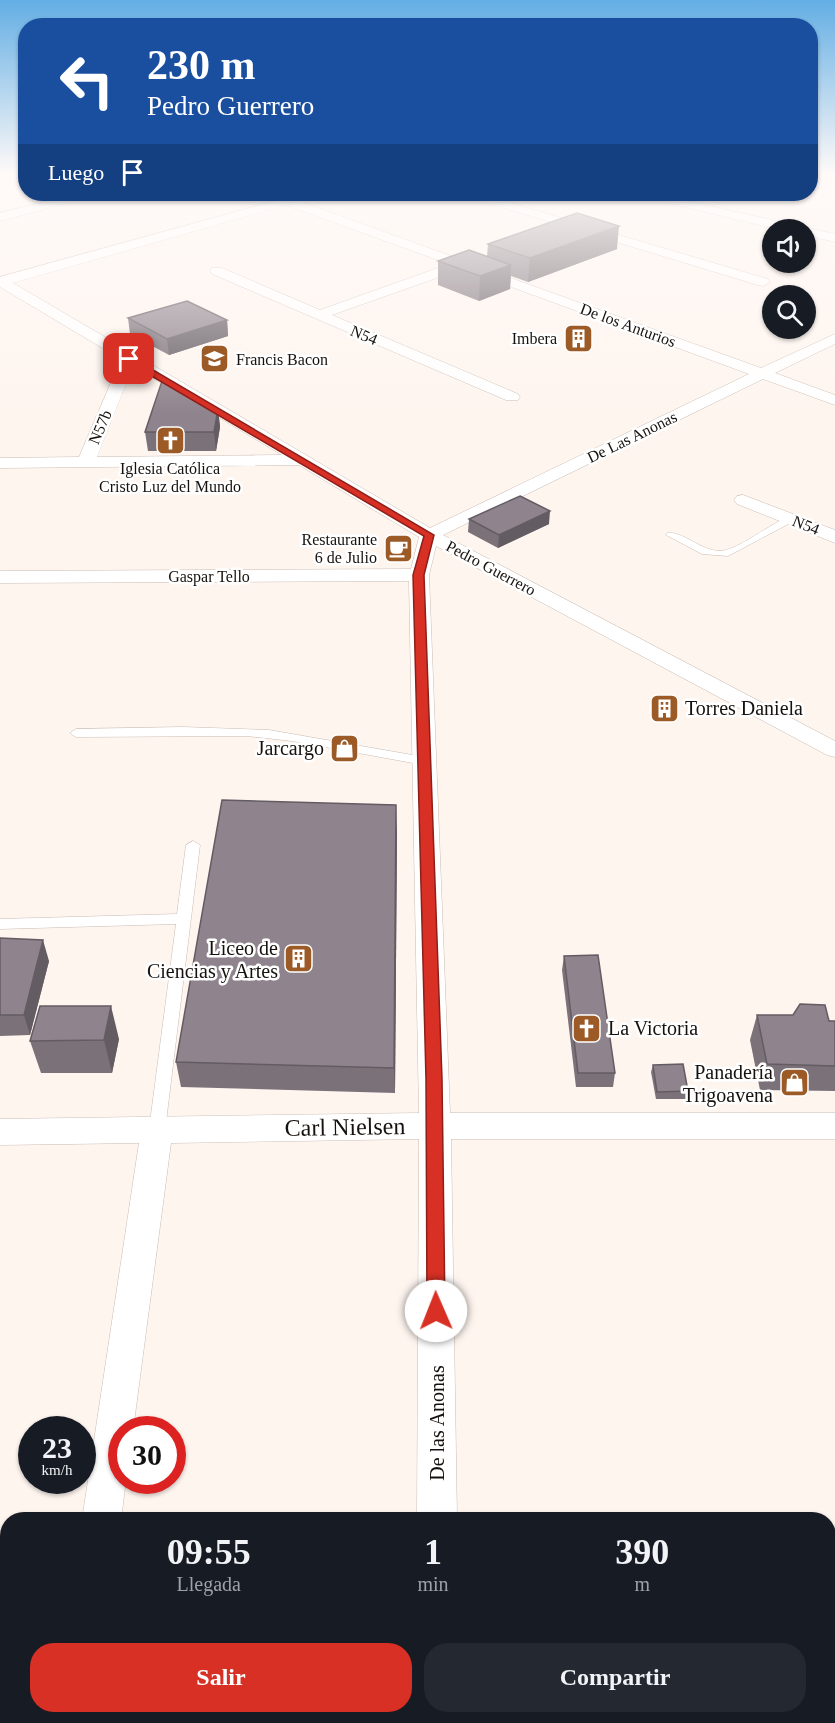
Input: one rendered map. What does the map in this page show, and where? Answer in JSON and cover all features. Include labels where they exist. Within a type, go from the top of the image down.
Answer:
[{"type":"street","points":[[0,282],[105,252]]},
{"type":"street","name":"De los Anturios","points":[[426,252],[835,400]]},
{"type":"street","points":[[662,252],[764,282]]},
{"type":"street","points":[[319,315],[482,257]]},
{"type":"street","name":"N54","points":[[217,271],[512,397]]},
{"type":"street","name":"Pedro Guerrero","points":[[0,282],[429,535],[835,750]]},
{"type":"street","name":"De Las Anonas","points":[[429,535],[835,338]]},
{"type":"street","name":"N57b","points":[[86,462],[129,359]]},
{"type":"street","points":[[0,463],[302,460]]},
{"type":"street","name":"N54","points":[[743,500],[835,537]]},
{"type":"street","name":"De las Anonas","points":[[429,535],[418,575],[435,1126],[437,1512]]},
{"type":"street","name":"Gaspar Tello","points":[[0,577],[418,575]]},
{"type":"street","name":"Carl Nielsen","points":[[0,1132],[435,1126],[835,1126]]},
{"type":"street","points":[[101,1512],[157,1130]]},
{"type":"lane","points":[[671,535],[706,553],[718,555],[728,553],[791,519]]},
{"type":"lane","points":[[76,733],[247,732],[327,742],[381,755],[424,761]]},
{"type":"lane","points":[[157,1130],[192,845]]},
{"type":"lane","points":[[0,924],[184,919]]},
{"type":"building","points":[[462,252],[476,252],[511,265],[480,276],[438,261]]},
{"type":"building","points":[[513,252],[546,252],[530,258]]},
{"type":"building","points":[[187,301],[227,320],[167,339],[128,318]]},
{"type":"building","points":[[162,381],[218,409],[214,432],[145,432]]},
{"type":"building","points":[[520,496],[550,511],[499,535],[469,519]]},
{"type":"building","name":"Liceo de Ciencias y Artes","points":[[222,800],[396,805],[394,1068],[176,1062]]},
{"type":"building","points":[[0,938],[43,940],[24,1015],[0,1015]]},
{"type":"building","name":"La Victoria","points":[[598,955],[615,1073],[578,1073],[564,956]]},
{"type":"building","points":[[800,1004],[825,1005],[829,1021],[835,1021],[835,1066],[767,1064],[757,1015],[793,1015]]},
{"type":"building","points":[[40,1006],[111,1006],[104,1040],[30,1041]]},
{"type":"building","points":[[683,1064],[688,1091],[657,1092],[653,1065]]},
{"type":"place","name":"Imbera","points":[[578,338]]},
{"type":"place","name":"Francis Bacon","points":[[215,359]]},
{"type":"place","name":"Iglesia Católica Cristo Luz del Mundo","points":[[170,440]]},
{"type":"place","name":"Restaurante 6 de Julio","points":[[398,548]]},
{"type":"place","name":"Torres Daniela","points":[[664,708]]},
{"type":"place","name":"Jarcargo","points":[[345,748]]},
{"type":"place","name":"Liceo de Ciencias y Artes","points":[[299,959]]},
{"type":"place","name":"La Victoria","points":[[587,1028]]},
{"type":"place","name":"Panadería Trigoavena","points":[[794,1083]]},
{"type":"route","points":[[129,359],[429,535],[418,575],[434,1079],[436,1311]]}]
